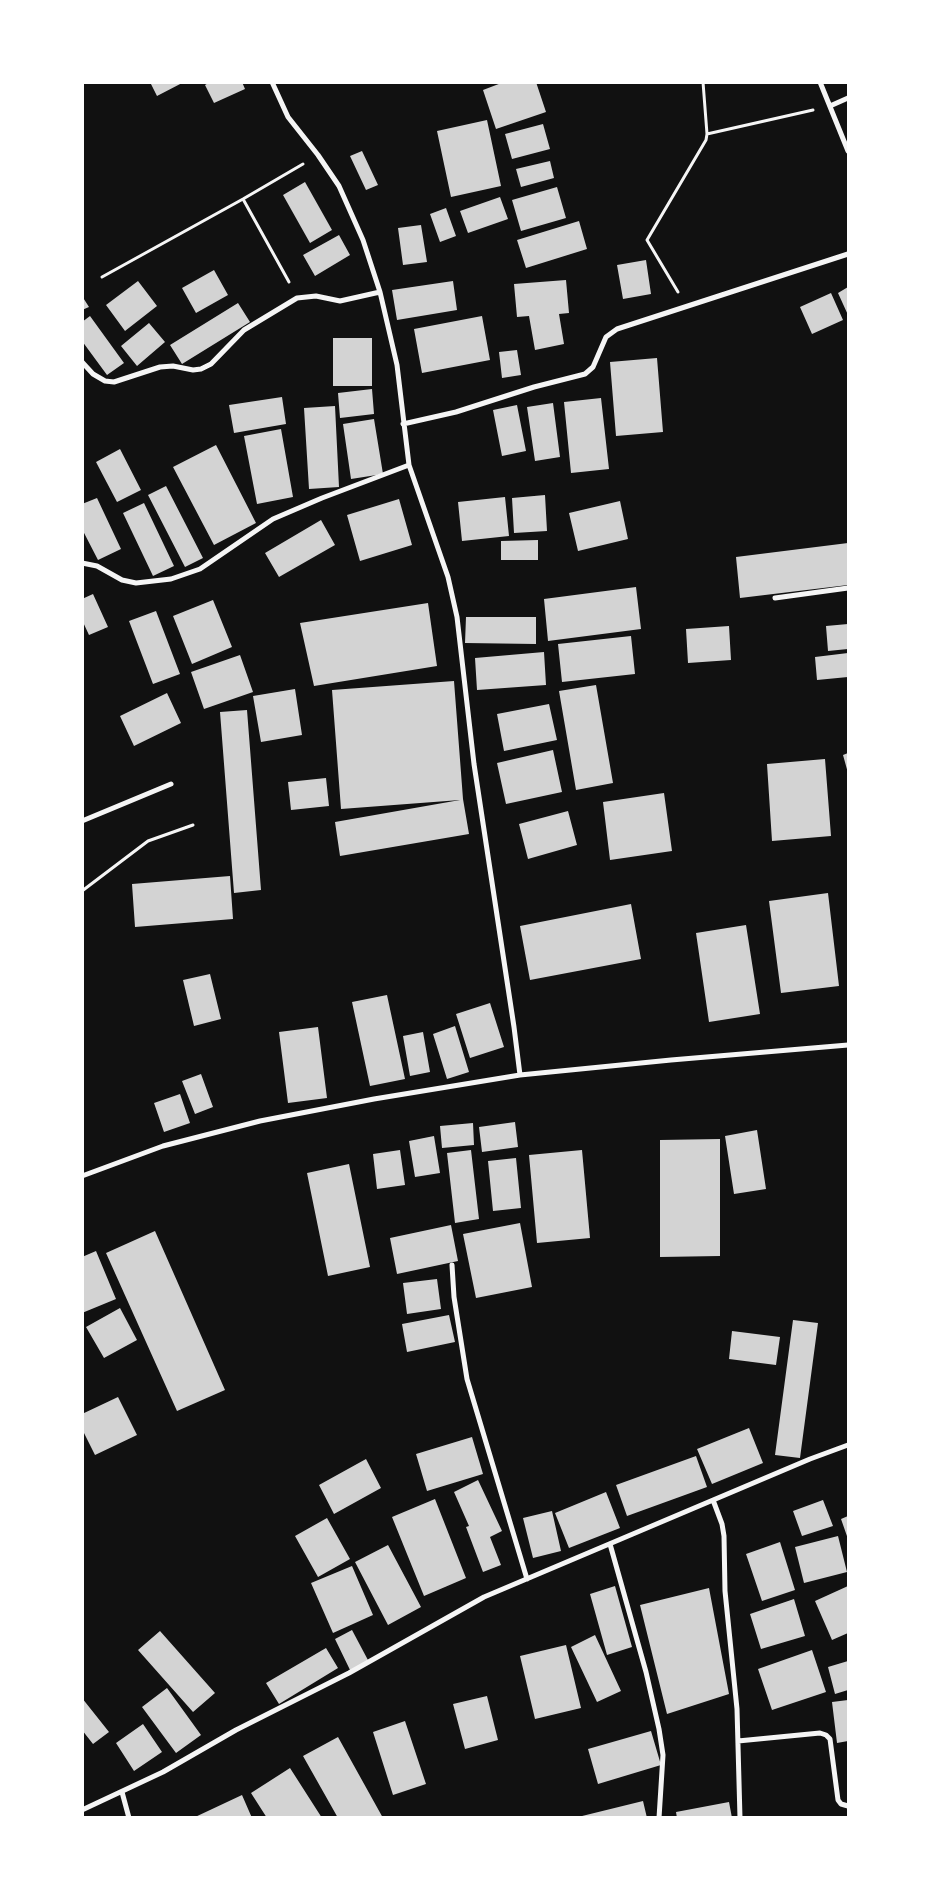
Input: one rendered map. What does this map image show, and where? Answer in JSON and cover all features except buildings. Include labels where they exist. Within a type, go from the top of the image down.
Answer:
[{"type":"street","points":[[272,82],[288,117],[318,155],[339,186],[363,240],[380,292],[397,365],[409,464],[448,577],[457,617],[474,764],[520,1075]]},
{"type":"street","points":[[820,82],[848,151]]},
{"type":"street","points":[[830,106],[848,98]]},
{"type":"street","points":[[403,424],[456,412],[534,387],[585,374],[593,367],[606,338],[617,328],[687,308],[848,254]]},
{"type":"street","points":[[82,362],[93,374],[114,382],[164,366],[193,370],[211,364],[244,330],[297,298],[316,296],[340,301],[380,292]]},
{"type":"street","points":[[82,563],[97,566],[129,582],[171,579],[200,570],[273,520],[322,498],[409,464]]},
{"type":"street","points":[[775,598],[848,588]]},
{"type":"street","points":[[82,821],[172,784]]},
{"type":"street","points":[[82,1176],[163,1146],[260,1121],[374,1099],[520,1075],[848,1045]]},
{"type":"street","points":[[452,1265],[454,1297],[467,1379],[527,1579]]},
{"type":"street","points":[[82,1810],[163,1772],[236,1730],[362,1666],[484,1597],[848,1445]]},
{"type":"street","points":[[713,1500],[722,1524],[724,1536],[725,1591],[738,1740],[740,1818]]},
{"type":"street","points":[[610,1544],[646,1672],[659,1729],[663,1755],[659,1818]]},
{"type":"street","points":[[738,1740],[820,1733],[826,1735],[830,1740],[838,1800],[841,1804],[848,1806]]},
{"type":"street","points":[[122,1792],[129,1818]]},
{"type":"path","points":[[687,308],[647,240],[706,140],[704,82]]},
{"type":"path","points":[[707,134],[830,106]]},
{"type":"path","points":[[102,277],[318,155]]},
{"type":"path","points":[[243,199],[297,298]]},
{"type":"path","points":[[82,891],[148,841],[193,825]]}]
